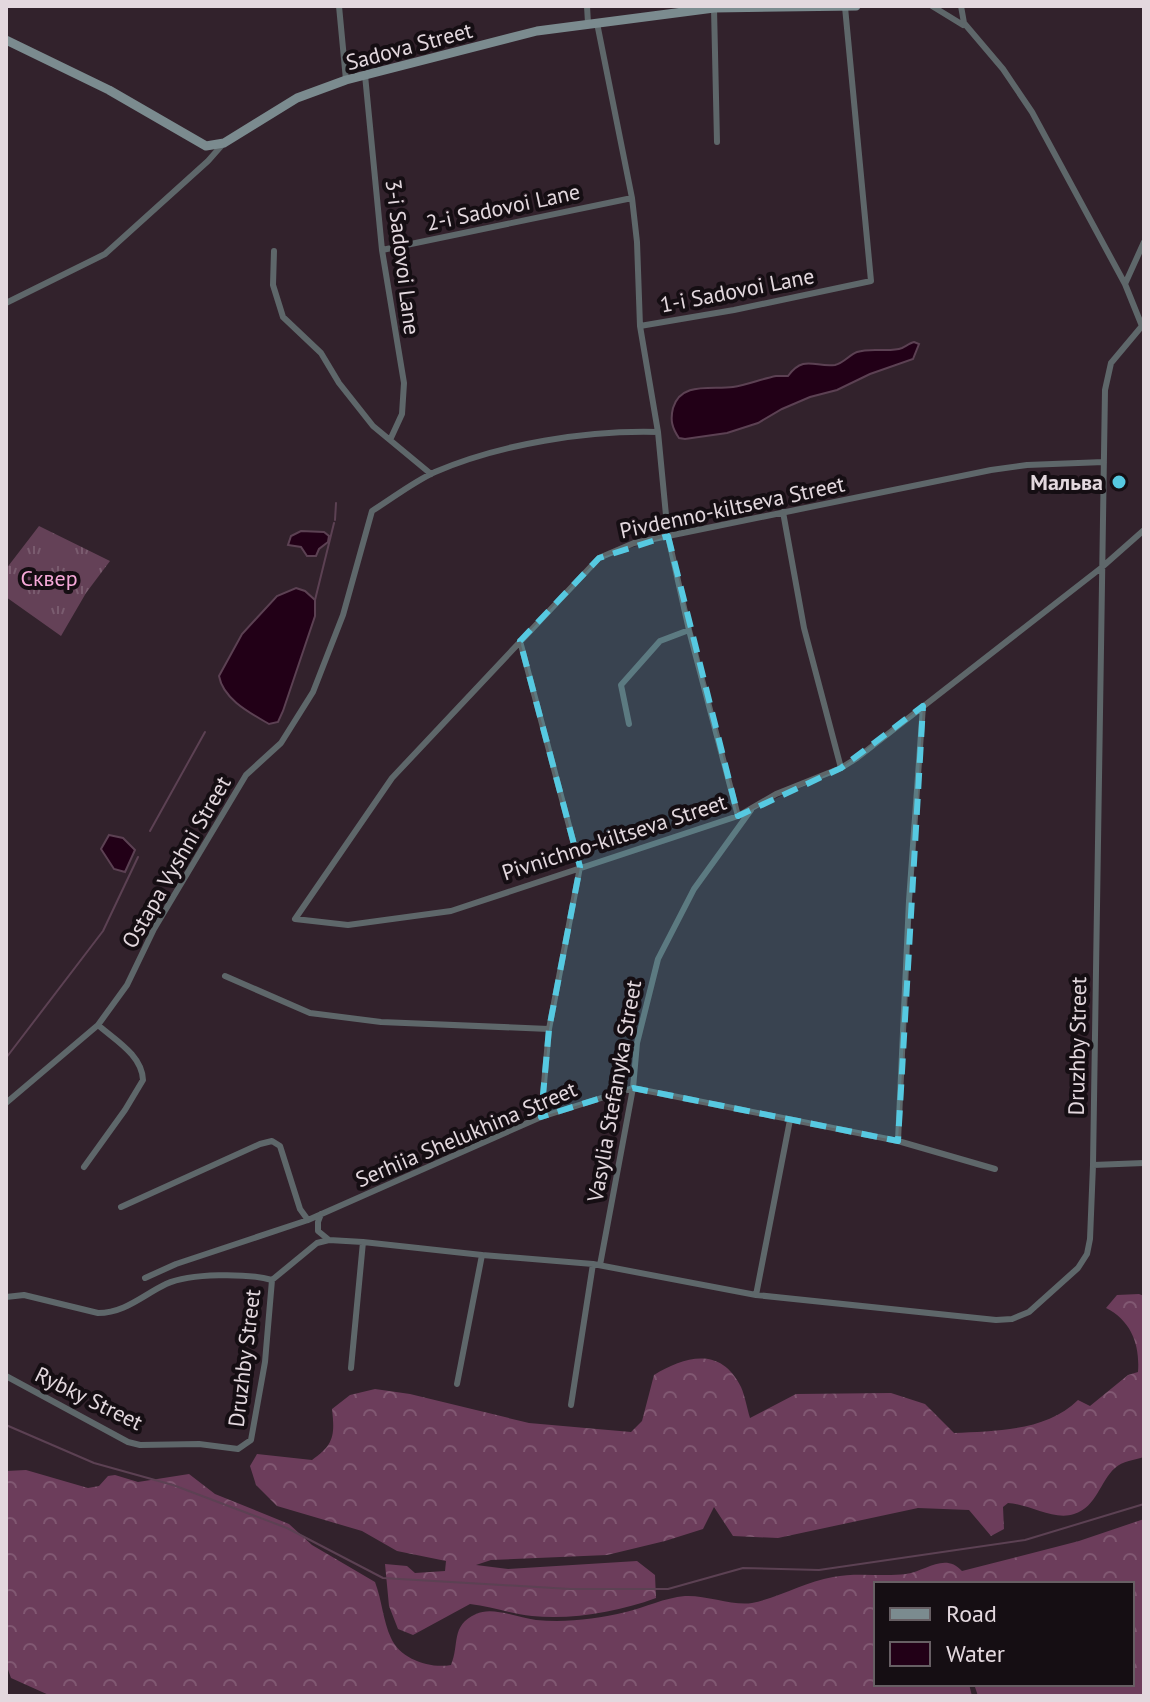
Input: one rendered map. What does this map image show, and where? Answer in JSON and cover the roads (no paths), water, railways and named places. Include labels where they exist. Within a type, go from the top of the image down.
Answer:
[{"type":"main road","name":"Sadova Street","points":[[219,144],[297,98],[346,80],[537,31],[714,8],[856,6]]},
{"type":"main road","points":[[6,40],[109,90],[206,146],[219,144]]},
{"type":"street","points":[[339,6],[346,80]]},
{"type":"street","name":"1-i Sadovoi Lane","points":[[587,6],[632,198],[640,326],[871,281],[845,7]]},
{"type":"street","points":[[932,6],[967,28],[1003,69],[1032,112],[1125,284],[1143,328]]},
{"type":"street","points":[[961,6],[967,28]]},
{"type":"street","points":[[714,8],[717,142]]},
{"type":"street","name":"3-i Sadovoi Lane","points":[[365,75],[382,250],[405,398],[402,414],[390,440]]},
{"type":"street","name":"Sadova Street","points":[[6,303],[105,254],[208,161],[219,144]]},
{"type":"street","name":"2-i Sadovoi Lane","points":[[382,250],[632,198]]},
{"type":"street","points":[[1125,284],[1144,242]]},
{"type":"street","points":[[274,251],[273,285],[283,317],[321,353],[373,426],[431,474]]},
{"type":"street","points":[[640,326],[658,432],[668,536],[689,630],[738,816]]},
{"type":"street","name":"Druzhby Street","points":[[251,1440],[265,1362],[272,1280],[312,1246],[329,1240],[596,1265],[756,1295],[981,1319],[1012,1319],[1029,1312],[1078,1268],[1087,1254],[1093,1165],[1105,390],[1108,371],[1117,354],[1143,328]]},
{"type":"street","name":"Ostapa Vyshni Street","points":[[6,1103],[98,1025],[127,985],[154,929],[246,775],[281,743],[313,692],[343,615],[372,511],[431,474],[491,454],[611,433],[658,432]]},
{"type":"street","name":"Pivdenno-kiltseva Street","points":[[295,919],[392,778],[599,558],[634,543],[991,470],[1027,465],[1104,462]]},
{"type":"street","points":[[783,512],[804,628],[841,768]]},
{"type":"street","name":"Pivnichno-kiltseva Street","points":[[295,919],[348,925],[451,911],[738,816],[776,794],[841,768],[1101,568],[1144,530]]},
{"type":"street","points":[[629,724],[621,685],[660,641],[689,630]]},
{"type":"street","points":[[520,641],[580,867],[549,1029],[541,1117]]},
{"type":"street","points":[[898,1141],[909,901],[923,706]]},
{"type":"street","name":"Vasylia Stefanyka Street","points":[[596,1265],[633,1088],[637,1043],[658,959],[694,889],[753,807]]},
{"type":"street","points":[[225,976],[310,1013],[381,1022],[549,1029]]},
{"type":"street","points":[[84,1167],[143,1080],[136,1059],[98,1025]]},
{"type":"street","name":"Serhiia Shelukhina Street","points":[[145,1278],[176,1264],[308,1220],[541,1117],[633,1088],[898,1141],[995,1169]]},
{"type":"street","points":[[756,1295],[790,1120]]},
{"type":"street","points":[[121,1207],[272,1141],[280,1146],[300,1209],[308,1220]]},
{"type":"street","points":[[1093,1165],[1144,1163]]},
{"type":"street","points":[[321,1214],[318,1231],[329,1240]]},
{"type":"street","points":[[351,1368],[363,1242]]},
{"type":"street","points":[[457,1384],[482,1255]]},
{"type":"street","points":[[571,1405],[596,1265]]},
{"type":"street","name":"Druzhby Street","points":[[6,1297],[24,1295],[107,1313],[130,1306],[168,1283],[253,1275],[272,1280]]},
{"type":"street","name":"Rybky Street","points":[[6,1376],[128,1442],[140,1445],[199,1444],[238,1449],[251,1440]]},
{"type":"water","points":[[914,342],[919,344],[913,359],[837,390],[810,397],[758,423],[727,433],[685,439],[679,438],[673,427],[673,408],[677,399],[690,390],[733,387],[788,376],[799,365],[835,365],[857,352],[897,349]]},
{"type":"water","points":[[301,531],[324,532],[329,536],[328,542],[316,556],[307,556],[301,547],[288,545],[291,536]]},
{"type":"water","points":[[296,588],[315,600],[315,616],[283,711],[278,722],[269,724],[232,698],[219,676],[242,634],[277,596]]},
{"type":"water","points":[[109,835],[123,838],[135,850],[125,872],[114,869],[101,849]]},
{"type":"waterway","points":[[335,520],[336,503]]},
{"type":"waterway","points":[[315,600],[334,523]]},
{"type":"waterway","points":[[150,831],[205,732]]},
{"type":"waterway","points":[[6,1058],[103,931],[138,857]]},
{"type":"waterway","points":[[6,1425],[94,1463],[173,1485],[287,1528],[383,1578],[570,1589],[668,1589],[743,1568],[819,1570],[1025,1540],[1144,1504]]},
{"type":"place","name":"Мальва","points":[[1119,482]]},
{"type":"park label","name":"Сквер","points":[[49,578]]}]
